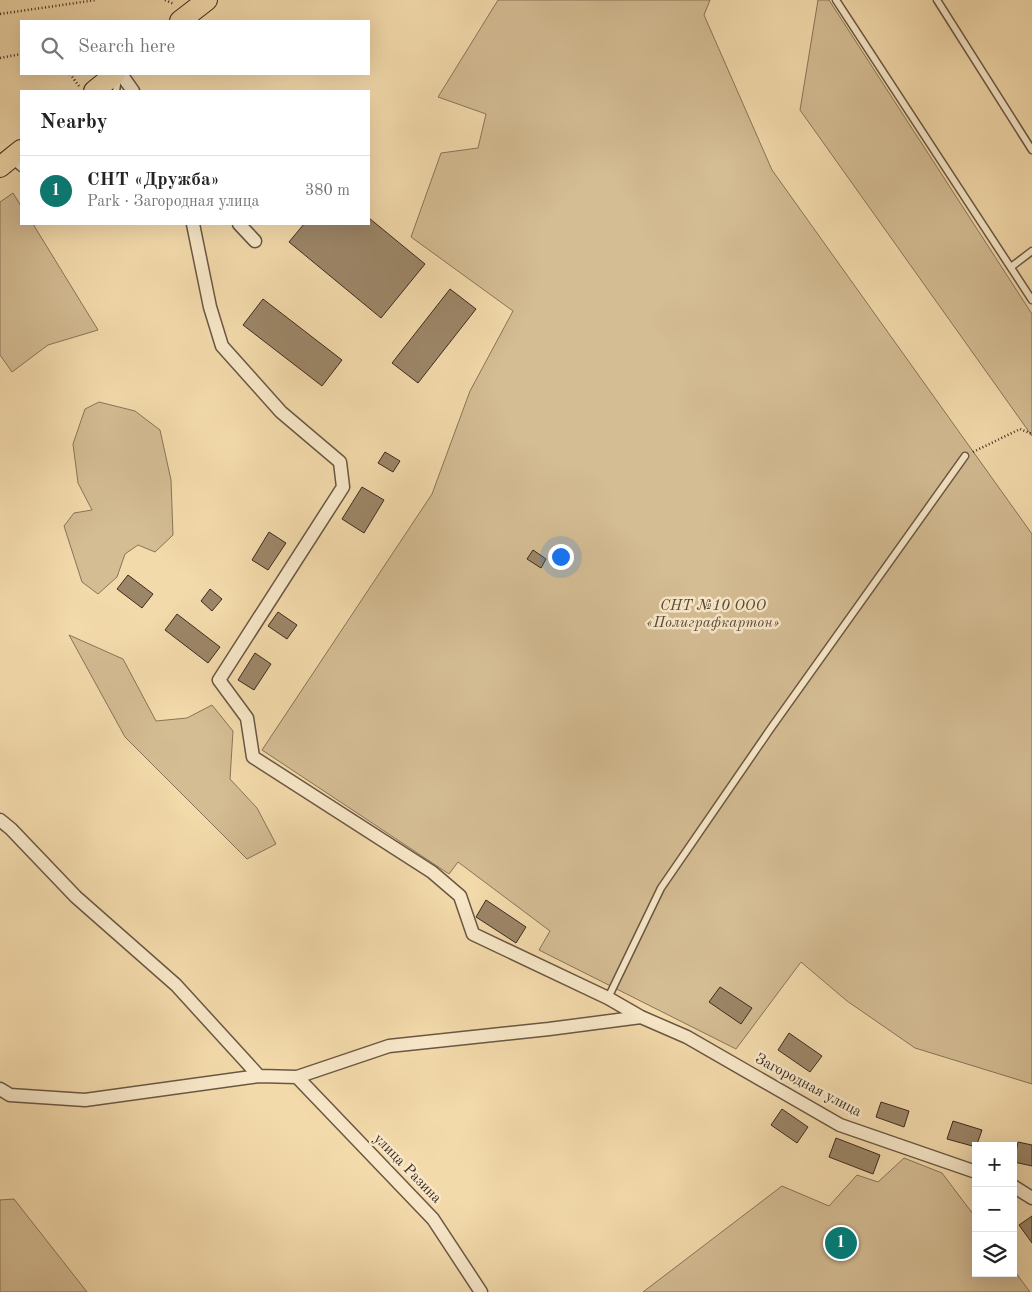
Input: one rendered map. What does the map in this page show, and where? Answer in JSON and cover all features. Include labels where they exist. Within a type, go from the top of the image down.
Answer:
[{"type":"main road","points":[[181,20],[207,0]]},
{"type":"main road","points":[[95,90],[117,75]]},
{"type":"street","points":[[119,75],[132,90]]},
{"type":"street","name":"Загородная улица","points":[[193,225],[210,307],[222,346],[281,412],[340,462],[343,488],[219,680],[247,718],[253,756],[432,872],[460,896],[473,934],[608,998],[641,1017],[687,1037],[840,1125],[972,1171]]},
{"type":"street","points":[[240,225],[255,241]]},
{"type":"street","points":[[0,820],[11,829],[76,897],[176,985],[259,1076]]},
{"type":"street","points":[[0,1089],[10,1095],[85,1100],[259,1076],[296,1078],[389,1046],[641,1017]]},
{"type":"street","name":"улица Разина","points":[[296,1078],[432,1219],[481,1292]]},
{"type":"street","points":[[1015,1187],[1032,1198]]},
{"type":"lane","points":[[836,0],[1032,300]]},
{"type":"lane","points":[[937,0],[1032,150]]},
{"type":"lane","points":[[116,90],[118,75]]},
{"type":"lane","points":[[1011,267],[1032,251]]},
{"type":"lane","points":[[608,998],[661,888],[776,720],[965,456]]},
{"type":"path","points":[[0,14],[96,0]]},
{"type":"path","points":[[0,58],[20,54]]},
{"type":"path","points":[[71,75],[82,90]]},
{"type":"path","points":[[965,456],[1020,430],[1032,434]]},
{"type":"green space","name":"СНТ №10 ООО «Полиграфкартон»","points":[[498,0],[710,0],[704,15],[772,170],[1032,534],[1032,1084],[915,1048],[847,1001],[801,962],[736,1049],[539,950],[550,931],[458,862],[449,874],[262,750],[432,494],[470,391],[513,311],[411,237],[441,153],[478,148],[486,114],[438,97]]},
{"type":"green space","points":[[818,0],[829,0],[1032,314],[1032,436],[800,110]]},
{"type":"green space","points":[[13,193],[20,204],[20,225],[34,225],[98,330],[48,345],[12,372],[0,355],[0,202]]},
{"type":"green space","points":[[99,402],[135,411],[160,430],[171,480],[173,535],[155,552],[138,545],[125,554],[117,577],[98,594],[82,582],[64,526],[74,513],[92,510],[78,483],[73,444],[85,409]]},
{"type":"green space","points":[[69,635],[123,659],[156,721],[187,718],[212,705],[233,731],[230,779],[257,808],[276,844],[247,859],[125,737]]},
{"type":"green space","points":[[904,1158],[942,1173],[972,1213],[972,1277],[1017,1277],[1017,1274],[1030,1292],[643,1292],[782,1186],[829,1206],[857,1175],[878,1182]]},
{"type":"green space","points":[[14,1199],[87,1292],[0,1292],[0,1200]]},
{"type":"building","points":[[370,219],[425,264],[381,318],[289,242],[303,225],[370,225]]},
{"type":"building","points":[[450,289],[476,309],[418,383],[392,363]]},
{"type":"building","points":[[263,299],[342,360],[322,386],[243,325]]},
{"type":"building","points":[[385,452],[400,461],[393,472],[378,463]]},
{"type":"building","points":[[362,487],[384,500],[364,533],[342,519]]},
{"type":"building","points":[[269,532],[286,543],[268,570],[252,560]]},
{"type":"building","points":[[533,550],[546,559],[541,568],[527,559]]},
{"type":"building","points":[[128,575],[153,594],[142,608],[117,589]]},
{"type":"building","points":[[210,589],[222,599],[212,611],[201,601]]},
{"type":"building","points":[[278,612],[297,625],[287,639],[268,626]]},
{"type":"building","points":[[177,614],[220,647],[208,663],[165,630]]},
{"type":"building","points":[[255,653],[271,664],[254,690],[238,680]]},
{"type":"building","points":[[486,900],[526,927],[516,943],[476,917]]},
{"type":"building","points":[[720,987],[752,1008],[741,1024],[709,1002]]},
{"type":"building","points":[[789,1033],[822,1056],[810,1072],[778,1050]]},
{"type":"building","points":[[881,1102],[909,1111],[904,1127],[876,1117]]},
{"type":"building","points":[[782,1109],[808,1127],[797,1143],[771,1125]]},
{"type":"building","points":[[953,1121],[982,1130],[978,1142],[972,1142],[972,1146],[947,1139]]},
{"type":"building","points":[[836,1138],[880,1155],[873,1174],[829,1157]]},
{"type":"building","points":[[1018,1142],[1032,1145],[1032,1166],[1017,1163]]},
{"type":"building","points":[[1032,1216],[1032,1243],[1019,1225]]},
{"type":"place","name":"СНТ «Дружба»","points":[[841,1243]]}]
